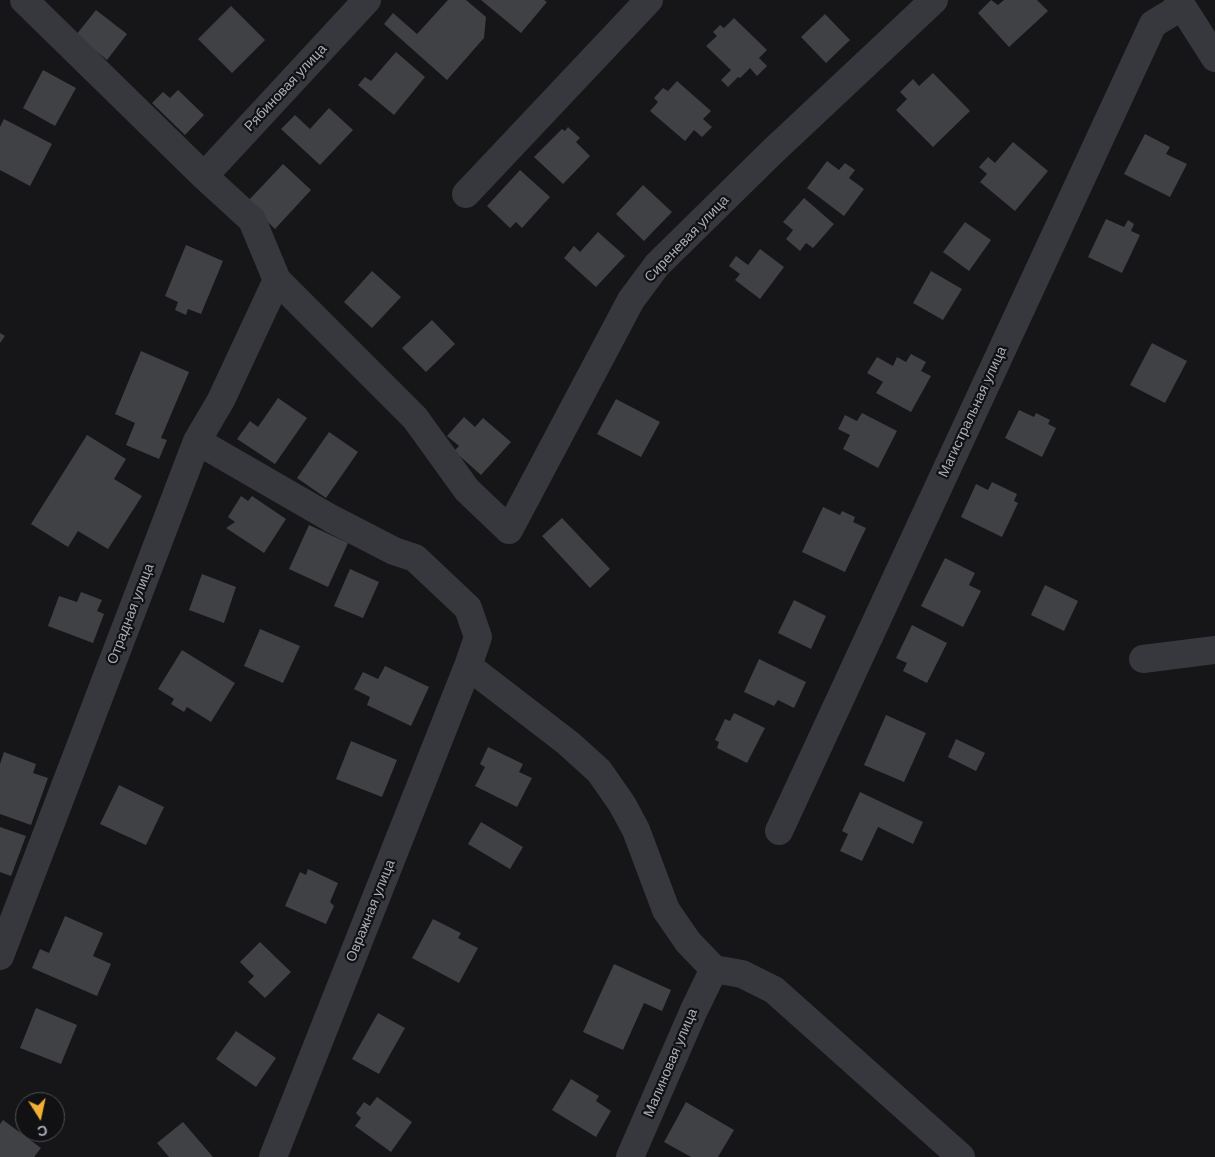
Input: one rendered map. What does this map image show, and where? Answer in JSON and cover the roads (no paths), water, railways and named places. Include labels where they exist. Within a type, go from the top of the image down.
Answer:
[{"type":"street","points":[[24,0],[204,176],[252,220],[277,280]]},
{"type":"street","name":"Рябиновая улица","points":[[204,176],[367,0]]},
{"type":"street","points":[[466,194],[649,0]]},
{"type":"street","name":"Сиреневая улица","points":[[277,280],[416,418],[467,490],[509,530],[631,300],[658,265],[772,152],[934,0]]},
{"type":"street","points":[[1179,3],[1215,58]]},
{"type":"street","name":"Магистральная улица","points":[[780,831],[1153,24],[1179,3]]},
{"type":"street","name":"Отрадная улица","points":[[0,956],[197,441],[221,400],[277,280]]},
{"type":"street","name":"Овражная улица","points":[[197,441],[332,520],[394,551],[415,558],[468,608],[478,637],[273,1157]]},
{"type":"street","points":[[1143,658],[1215,650]]},
{"type":"street","points":[[468,666],[568,743],[599,771],[622,804],[636,830],[666,910],[688,942],[714,970],[742,974],[774,990],[961,1157]]},
{"type":"street","name":"Малиновая улица","points":[[630,1157],[694,1010],[714,970]]}]
